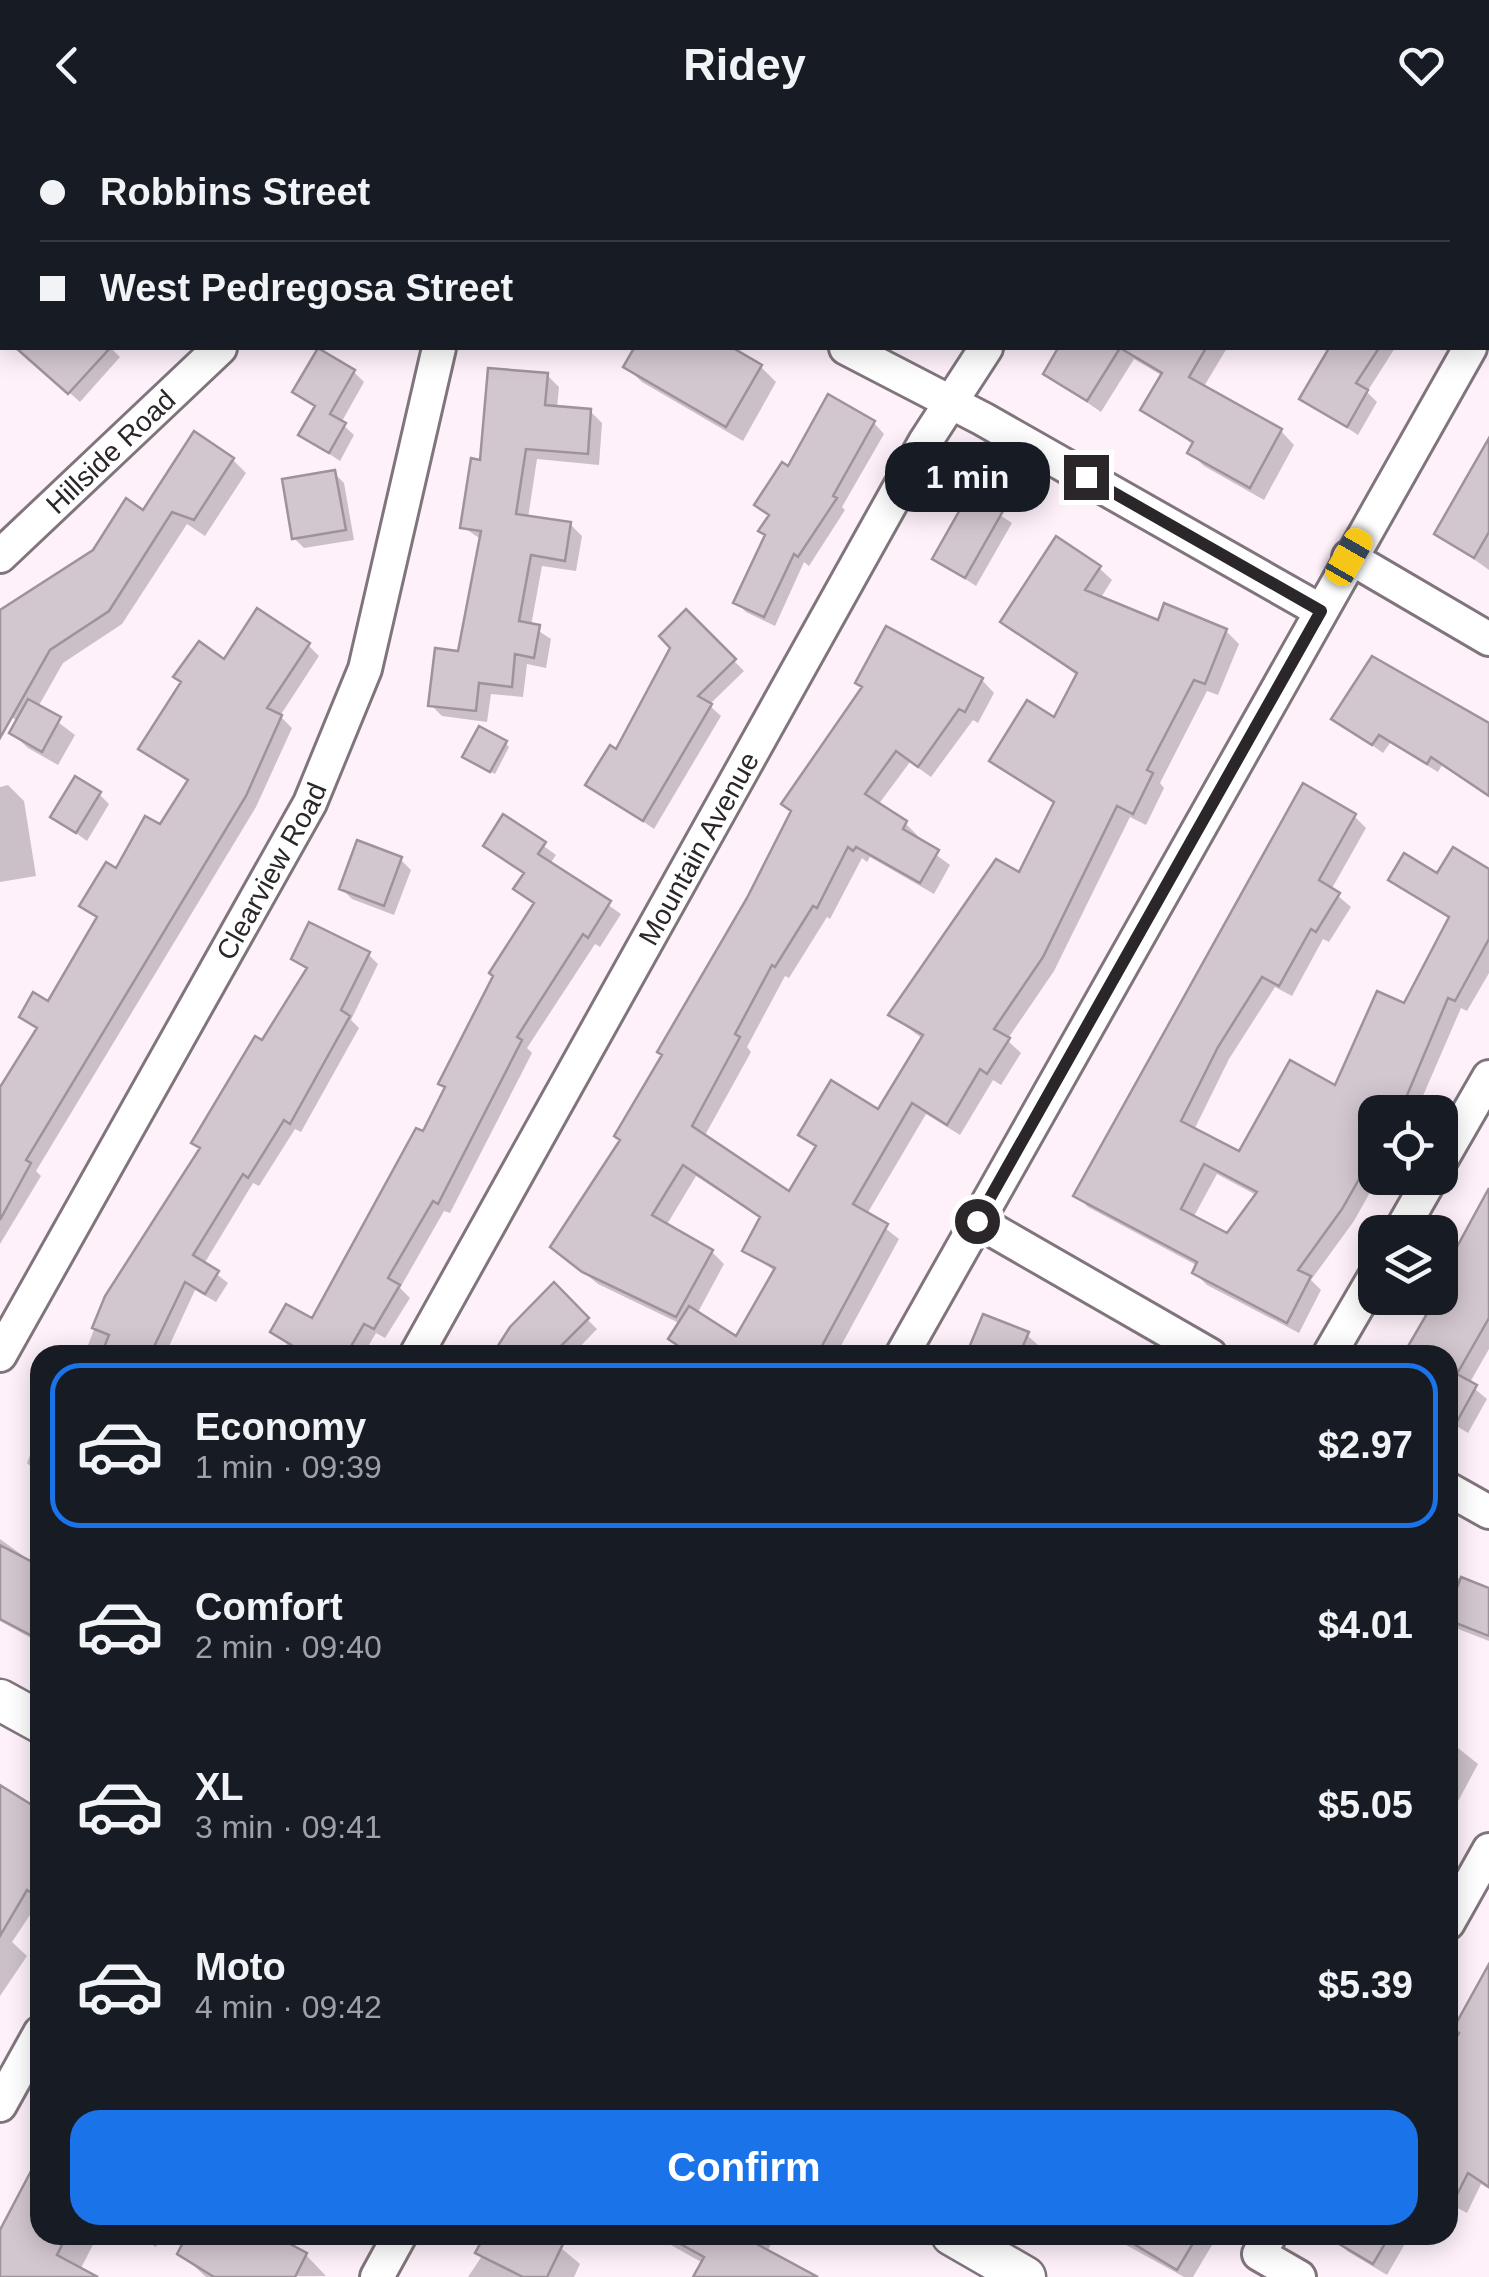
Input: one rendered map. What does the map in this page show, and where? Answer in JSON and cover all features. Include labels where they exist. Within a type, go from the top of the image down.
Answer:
[{"type":"street","name":"Hillside Road","points":[[0,556],[218,350]]},
{"type":"street","name":"Clearview Road","points":[[0,1355],[310,803],[346,724],[384,599],[439,350]]},
{"type":"street","points":[[850,350],[954,404],[1321,611]]},
{"type":"street","name":"Mountain Avenue","points":[[422,1345],[925,442],[954,404],[985,350]]},
{"type":"street","points":[[908,1345],[1469,350]]},
{"type":"street","points":[[1349,557],[1489,638]]},
{"type":"street","points":[[1458,1131],[1489,1077]]},
{"type":"street","points":[[977,1221],[1193,1345]]},
{"type":"street","points":[[1336,1345],[1358,1306]]},
{"type":"street","points":[[1458,1495],[1489,1512]]},
{"type":"street","points":[[0,1700],[30,1716]]},
{"type":"street","points":[[1458,1906],[1489,1850]]},
{"type":"street","points":[[0,2105],[30,2051]]},
{"type":"street","points":[[377,2277],[395,2245]]},
{"type":"street","points":[[969,2245],[1025,2277]]},
{"type":"street","points":[[1265,2245],[1299,2277]]},
{"type":"building","points":[[18,350],[108,350],[68,394]]},
{"type":"building","points":[[317,350],[355,370],[330,414],[346,423],[329,453],[298,435],[315,406],[292,392]]},
{"type":"building","points":[[633,350],[736,350],[762,365],[726,427],[623,367]]},
{"type":"building","points":[[1057,350],[1119,350],[1087,401],[1043,374]]},
{"type":"building","points":[[1123,350],[1205,350],[1189,377],[1282,429],[1250,488],[1187,453],[1193,442],[1140,410],[1162,373]]},
{"type":"building","points":[[1328,350],[1378,350],[1356,383],[1368,390],[1347,427],[1299,399]]},
{"type":"building","points":[[488,368],[548,373],[545,405],[591,409],[588,454],[526,449],[516,514],[571,522],[565,561],[531,555],[519,621],[540,625],[534,658],[515,654],[512,687],[479,683],[476,711],[428,706],[435,648],[458,651],[481,531],[460,528],[471,458],[480,460]]},
{"type":"building","points":[[828,394],[875,421],[833,496],[837,498],[798,557],[794,554],[764,617],[733,603],[765,535],[758,531],[769,515],[754,505],[782,462],[788,466]]},
{"type":"building","points":[[194,431],[234,458],[194,520],[172,512],[109,611],[50,650],[0,738],[0,610],[93,550],[126,498],[143,510]]},
{"type":"building","points":[[1489,438],[1489,532],[1474,558],[1434,534]]},
{"type":"building","points":[[335,470],[346,530],[292,539],[282,479]]},
{"type":"building","points":[[970,492],[1003,511],[965,578],[932,559]]},
{"type":"building","points":[[1056,536],[1101,566],[1085,590],[1158,620],[1164,603],[1227,629],[1205,684],[1194,680],[1147,770],[1153,773],[1133,814],[1117,806],[1043,957],[994,1029],[1010,1038],[987,1074],[980,1069],[947,1125],[912,1103],[853,1204],[888,1224],[822,1345],[677,1345],[668,1339],[689,1306],[736,1336],[775,1268],[742,1251],[760,1217],[683,1165],[652,1215],[713,1250],[676,1317],[582,1272],[550,1247],[620,1140],[614,1136],[662,1055],[657,1052],[747,898],[791,811],[781,804],[862,687],[855,683],[886,626],[983,678],[965,712],[959,709],[918,767],[896,751],[865,794],[907,821],[903,829],[939,850],[920,883],[856,847],[853,851],[848,847],[817,908],[813,906],[775,967],[772,965],[735,1034],[740,1037],[692,1126],[789,1191],[816,1146],[798,1135],[831,1080],[878,1109],[923,1035],[888,1015],[996,859],[1019,872],[1054,802],[989,761],[1027,700],[1054,717],[1077,673],[1000,622]]},
{"type":"building","points":[[257,608],[310,643],[267,708],[282,715],[246,796],[26,1160],[31,1163],[0,1220],[0,1087],[37,1028],[19,1017],[33,992],[48,1001],[97,917],[79,906],[106,862],[116,868],[145,816],[160,824],[188,780],[138,749],[181,682],[173,677],[199,641],[224,659]]},
{"type":"building","points":[[686,609],[736,659],[698,696],[712,704],[643,821],[585,785],[610,745],[616,749],[670,648],[659,636]]},
{"type":"building","points":[[1372,656],[1489,723],[1489,796],[1431,757],[1427,764],[1379,735],[1372,745],[1331,719]]},
{"type":"building","points":[[28,699],[61,717],[42,752],[9,733]]},
{"type":"building","points":[[479,726],[507,741],[490,772],[462,757]]},
{"type":"building","points":[[75,776],[101,792],[76,833],[50,817]]},
{"type":"building","points":[[1303,783],[1356,814],[1319,880],[1340,893],[1316,932],[1311,929],[1279,986],[1262,977],[1218,1047],[1181,1121],[1239,1151],[1290,1060],[1335,1085],[1377,991],[1404,1003],[1449,917],[1388,880],[1404,853],[1437,873],[1453,847],[1489,869],[1489,939],[1455,1001],[1448,998],[1407,1095],[1358,1095],[1358,1181],[1298,1270],[1311,1276],[1287,1323],[1192,1273],[1197,1262],[1073,1196]],"holes":[[[1204,1164],[1257,1192],[1227,1233],[1181,1209]]]},
{"type":"building","points":[[503,814],[546,842],[538,854],[611,901],[588,938],[583,934],[517,1037],[522,1040],[438,1204],[433,1201],[388,1278],[400,1285],[374,1329],[364,1324],[352,1345],[291,1345],[270,1332],[286,1304],[312,1318],[416,1128],[423,1131],[445,1087],[438,1084],[493,976],[489,973],[534,903],[513,889],[524,873],[483,846]]},
{"type":"building","points":[[357,840],[402,857],[384,906],[339,889]]},
{"type":"building","points":[[309,922],[370,952],[341,1010],[350,1016],[290,1124],[284,1120],[248,1178],[243,1174],[193,1255],[219,1271],[205,1294],[185,1282],[155,1345],[105,1345],[109,1335],[92,1328],[105,1296],[200,1148],[191,1143],[255,1036],[262,1040],[307,968],[291,959]]},
{"type":"building","points":[[1489,1188],[1489,1318],[1458,1372],[1458,1345],[1409,1345],[1426,1315],[1458,1315],[1458,1245]]},
{"type":"building","points":[[554,1282],[589,1318],[562,1345],[498,1345],[510,1327]]},
{"type":"building","points":[[983,1314],[1029,1332],[1023,1345],[970,1345]]},
{"type":"building","points":[[1458,1375],[1477,1385],[1458,1420]]},
{"type":"building","points":[[0,1545],[30,1561],[30,1635],[0,1619]]},
{"type":"building","points":[[1461,1577],[1489,1588],[1489,1636],[1458,1624]]},
{"type":"building","points":[[0,1785],[30,1804],[30,1892],[27,1890],[0,1936]]},
{"type":"building","points":[[1489,1964],[1489,2187],[1468,2173],[1458,2192],[1459,2033],[1458,2020]]},
{"type":"building","points":[[30,2173],[30,2245],[62,2245],[57,2255],[98,2277],[0,2277],[0,2230]]},
{"type":"building","points":[[182,2245],[292,2245],[307,2253],[295,2277],[214,2277],[177,2254]]},
{"type":"building","points":[[479,2245],[563,2245],[547,2277],[523,2277],[475,2253]]},
{"type":"building","points":[[682,2245],[759,2245],[818,2277],[693,2277],[704,2257]]},
{"type":"building","points":[[1136,2245],[1192,2245],[1177,2270]]},
{"type":"building","points":[[1341,2245],[1384,2245],[1373,2264]]},
{"type":"route","points":[[977,1221],[1321,611],[1086,477]]}]
